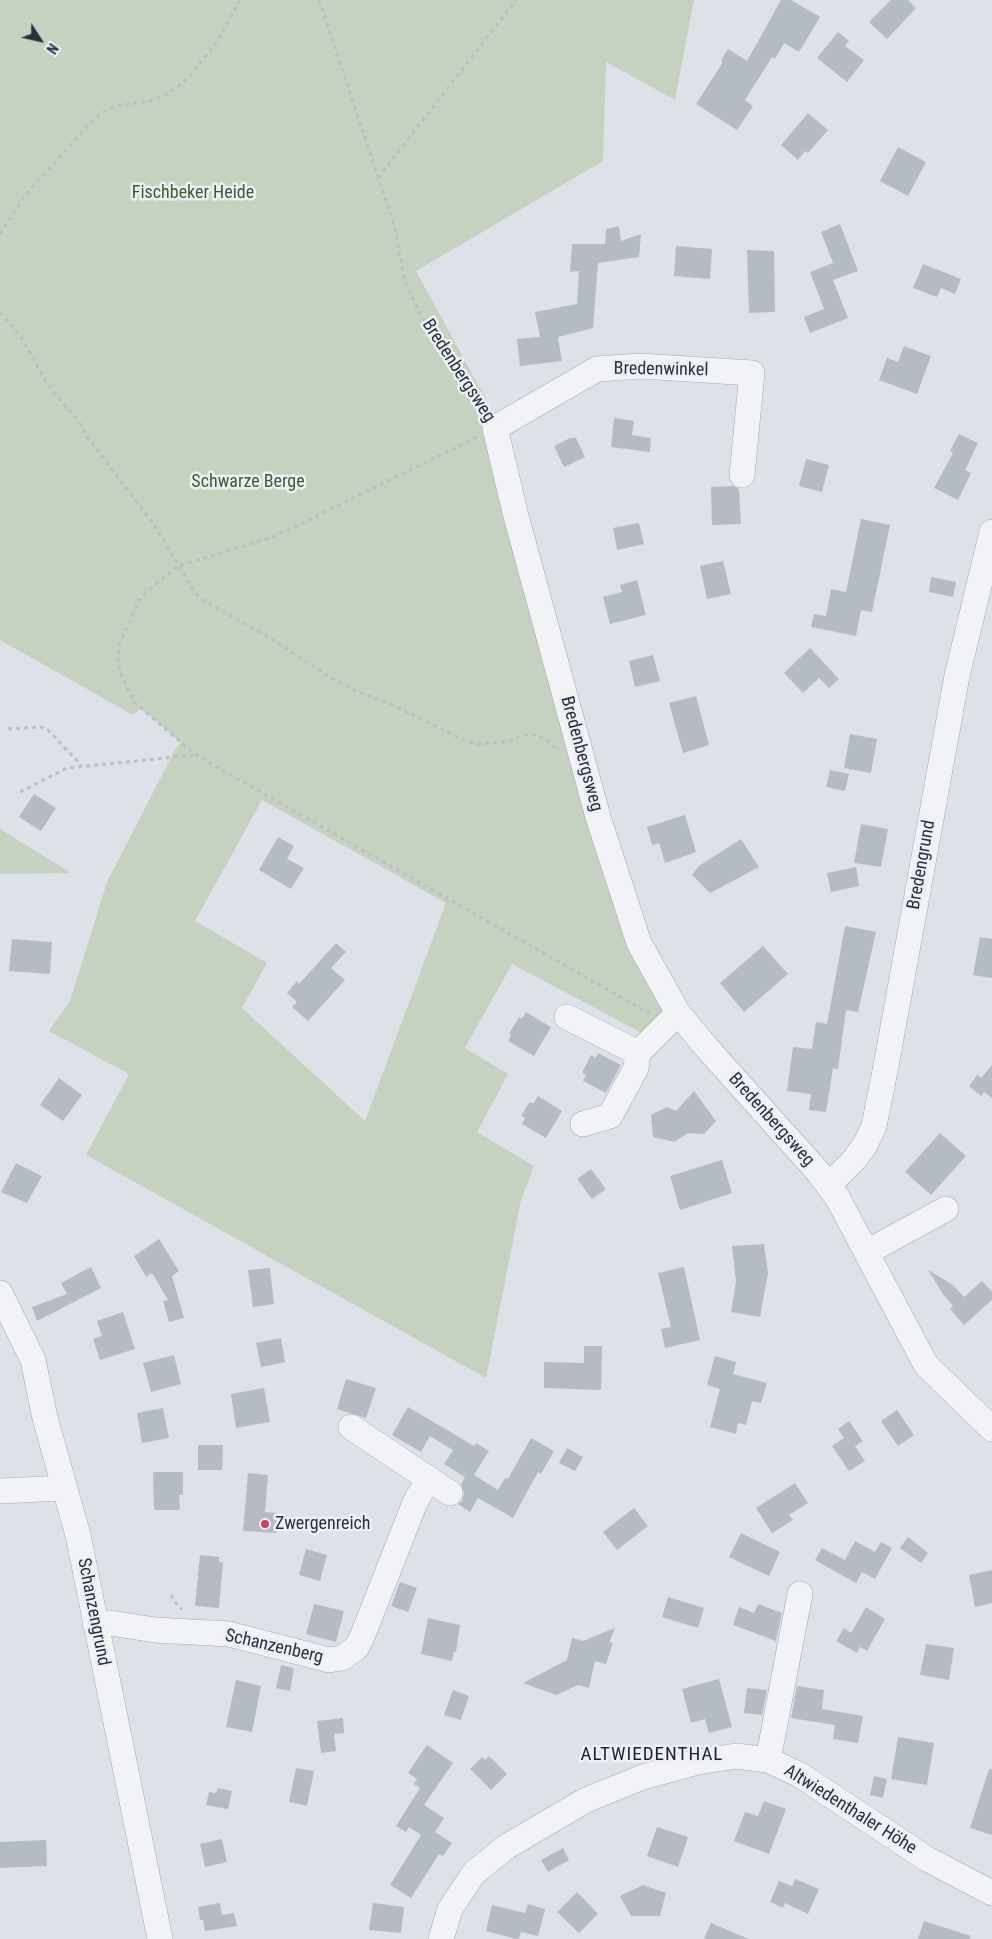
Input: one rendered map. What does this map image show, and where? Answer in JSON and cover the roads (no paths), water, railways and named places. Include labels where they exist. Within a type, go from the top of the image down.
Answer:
[{"type":"street","name":"Bredenwinkel","points":[[495,428],[597,369],[641,366],[752,372],[742,475]]},
{"type":"street","name":"Bredenbergsweg","points":[[495,428],[516,516],[598,817],[639,943],[678,1014],[829,1185],[867,1252],[926,1365],[992,1430]]},
{"type":"street","name":"Bredengrund","points":[[829,1185],[853,1161],[874,1126],[957,676],[992,532]]},
{"type":"street","points":[[582,1124],[610,1116],[636,1068],[638,1053],[678,1014]]},
{"type":"street","points":[[567,1017],[638,1053]]},
{"type":"street","points":[[867,1252],[946,1209]]},
{"type":"street","name":"Schanzengrund","points":[[0,1293],[33,1360],[45,1418],[78,1535],[160,1939]]},
{"type":"street","points":[[351,1427],[450,1493]]},
{"type":"street","name":"Schanzenberg","points":[[95,1624],[110,1623],[155,1630],[229,1634],[329,1660],[342,1658],[356,1648],[362,1637],[416,1500],[429,1479]]},
{"type":"street","points":[[0,1491],[64,1488]]},
{"type":"street","points":[[768,1760],[800,1594]]},
{"type":"street","name":"Altwiedenthaler Höhe","points":[[441,1939],[450,1909],[474,1873],[506,1848],[586,1800],[643,1777],[698,1762],[736,1756],[768,1760],[800,1775],[927,1859],[992,1893]]},
{"type":"place","name":"Zwergenreich","points":[[265,1524]]},
{"type":"district","name":"ALTWIEDENTHAL","points":[[652,1755]]},
{"type":"park label","name":"Fischbeker Heide","points":[[193,193]]},
{"type":"park label","name":"Schwarze Berge","points":[[248,482]]}]
